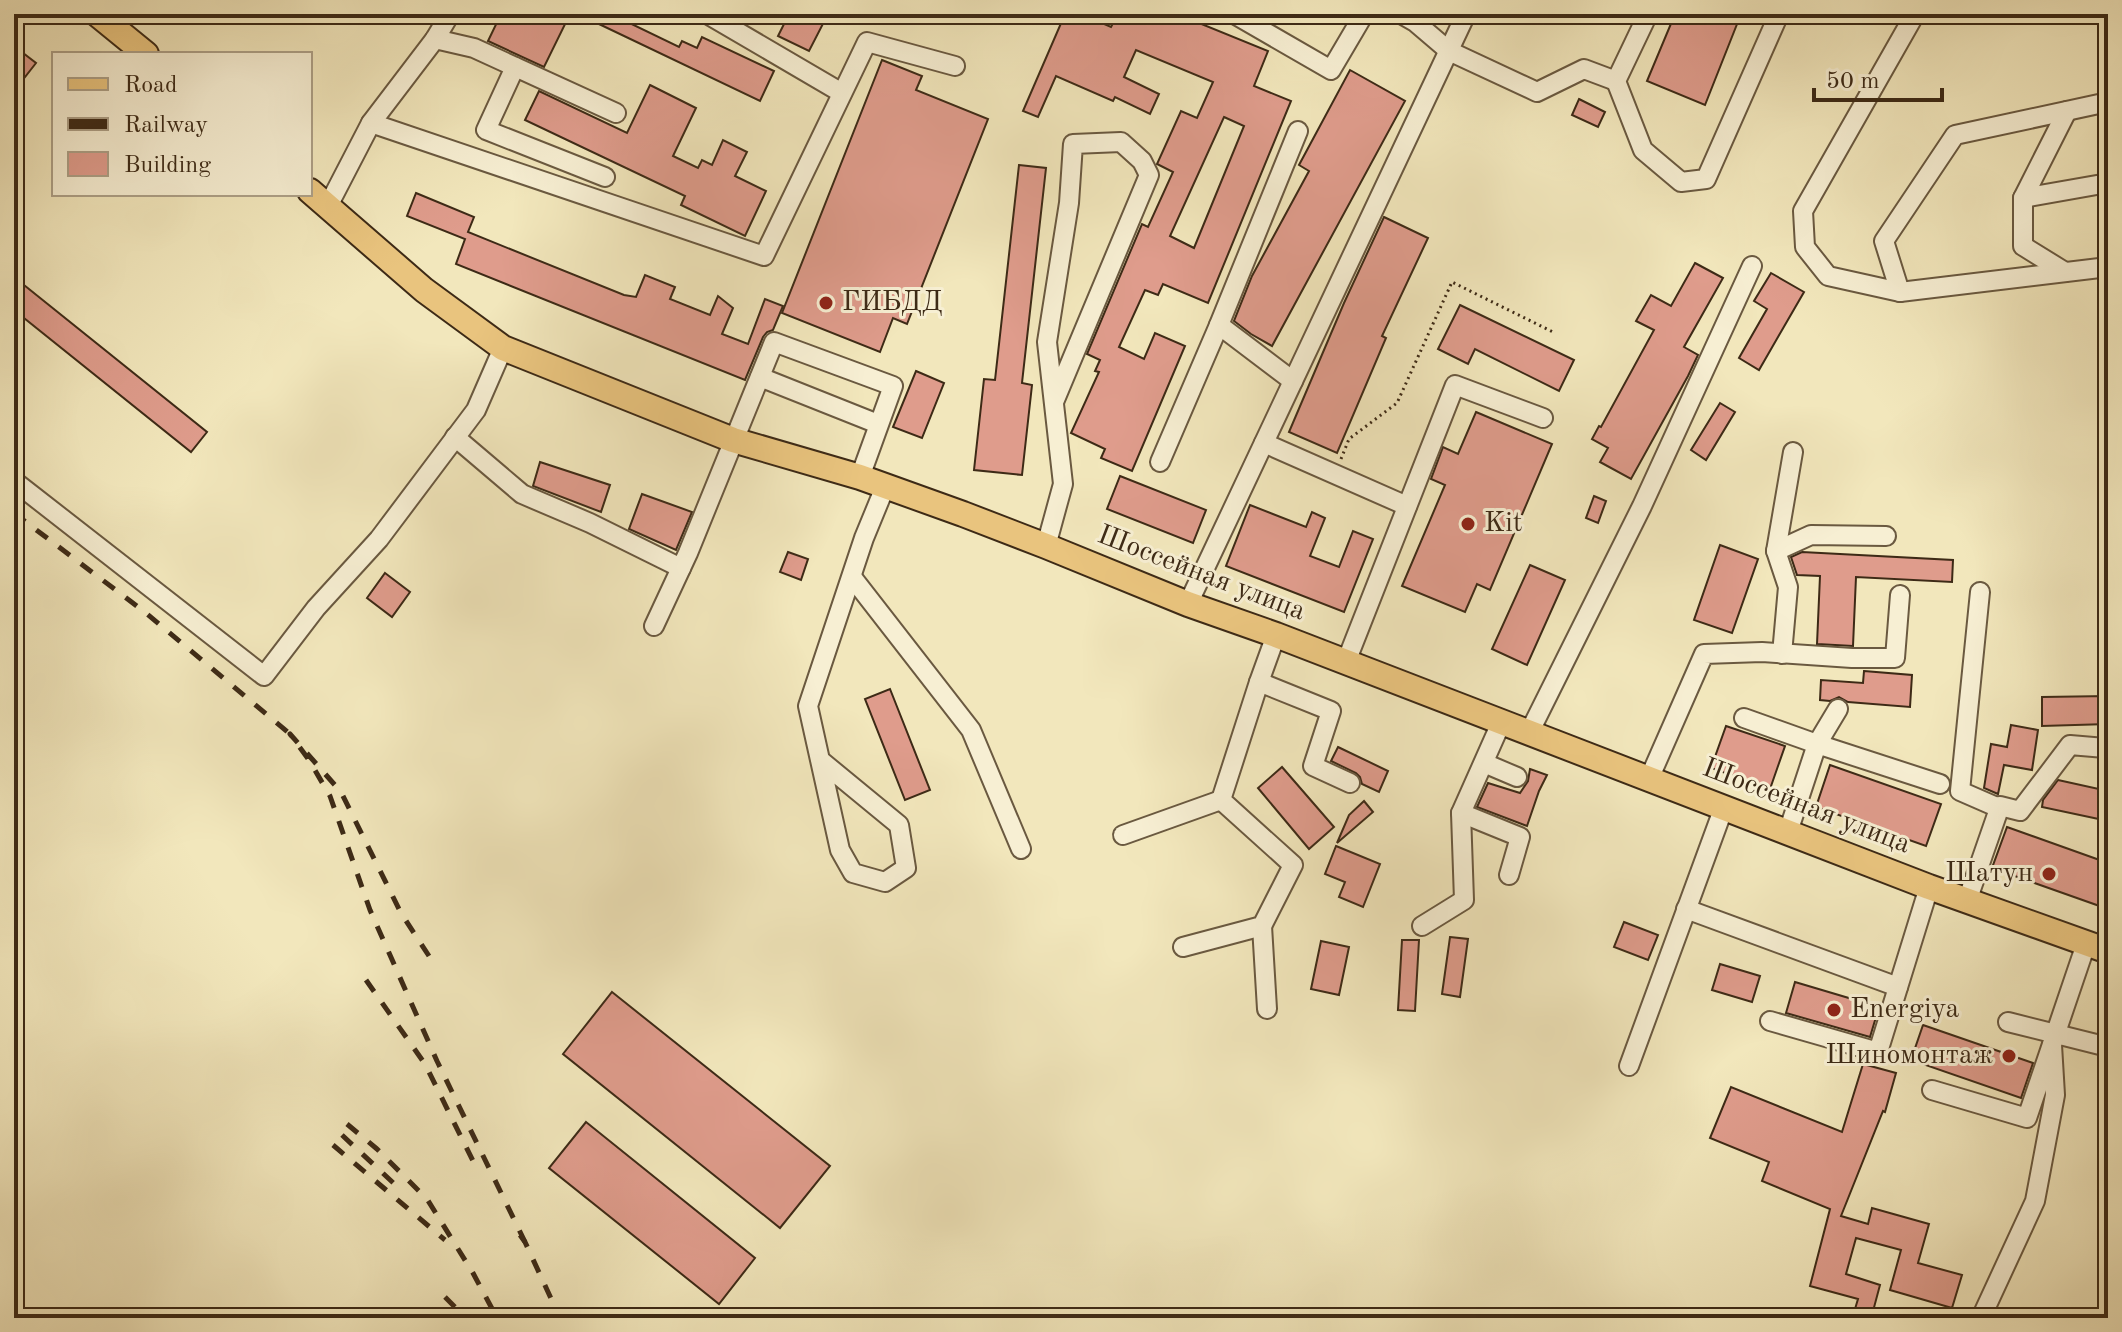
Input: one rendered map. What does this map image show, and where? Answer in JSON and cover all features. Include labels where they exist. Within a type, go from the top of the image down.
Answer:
[{"type":"main road","points":[[97,14],[144,52]]},
{"type":"main road","name":"Шоссейная улица","points":[[319,198],[424,290],[503,348],[733,440],[860,477],[1046,546],[1188,604],[1276,635],[1929,887],[2097,948]]},
{"type":"lane","points":[[319,198],[450,14]]},
{"type":"lane","points":[[707,14],[734,21],[842,93]]},
{"type":"lane","points":[[1234,14],[1331,70],[1364,14]]},
{"type":"lane","points":[[1401,14],[1449,51],[1537,92],[1584,69],[1616,81]]},
{"type":"lane","points":[[1188,604],[1466,14]]},
{"type":"lane","points":[[1648,14],[1616,81],[1643,150],[1681,182],[1706,179],[1779,14]]},
{"type":"lane","points":[[1915,14],[1803,211],[1805,247],[1828,276],[1900,292],[2108,267]]},
{"type":"lane","points":[[435,39],[474,48],[616,113]]},
{"type":"lane","points":[[371,123],[764,256],[867,42],[955,66]]},
{"type":"lane","points":[[515,67],[486,130],[605,177]]},
{"type":"lane","points":[[1900,292],[1884,241],[1955,135],[2108,102]]},
{"type":"lane","points":[[2065,272],[2023,246],[2023,198],[2067,111]]},
{"type":"lane","points":[[1160,462],[1298,131]]},
{"type":"lane","points":[[1046,546],[1063,484],[1047,342],[1069,203],[1073,144],[1121,142],[1142,161],[1149,175],[1054,402]]},
{"type":"lane","points":[[2023,198],[2108,183]]},
{"type":"lane","points":[[1529,733],[1642,506],[1752,266]]},
{"type":"lane","points":[[1219,325],[1293,381]]},
{"type":"lane","points":[[654,626],[774,342],[893,386],[860,477]]},
{"type":"lane","points":[[14,481],[264,676],[316,608],[379,539],[476,410],[503,348]]},
{"type":"lane","points":[[760,377],[878,424]]},
{"type":"lane","points":[[1346,662],[1455,385],[1543,418]]},
{"type":"lane","points":[[455,437],[522,494],[590,523],[681,568]]},
{"type":"lane","points":[[1264,443],[1407,506]]},
{"type":"lane","points":[[1782,654],[1788,587],[1776,551],[1793,452]]},
{"type":"lane","points":[[820,760],[899,825],[906,868],[885,882],[853,873],[840,850],[820,760],[808,706],[864,538],[885,487]]},
{"type":"lane","points":[[1776,551],[1811,535],[1886,536]]},
{"type":"lane","points":[[852,577],[971,730],[1021,849]]},
{"type":"lane","points":[[1980,592],[1960,791],[1999,808],[2020,811],[2070,745],[2105,748]]},
{"type":"lane","points":[[1649,779],[1704,654],[1895,658],[1900,595]]},
{"type":"lane","points":[[1221,800],[1276,635]]},
{"type":"lane","points":[[1259,682],[1331,711],[1313,766],[1350,783]]},
{"type":"lane","points":[[1788,832],[1817,744],[1838,709]]},
{"type":"lane","points":[[1744,718],[1940,784]]},
{"type":"lane","points":[[1422,926],[1464,900],[1461,813],[1501,723]]},
{"type":"lane","points":[[1484,763],[1517,777]]},
{"type":"lane","points":[[1123,835],[1221,800]]},
{"type":"lane","points":[[1221,800],[1293,865],[1262,926],[1267,1009]]},
{"type":"lane","points":[[1629,1066],[1724,807]]},
{"type":"lane","points":[[1967,901],[1999,808]]},
{"type":"lane","points":[[1461,813],[1520,837],[1509,875]]},
{"type":"lane","points":[[1770,1021],[1878,1052],[1929,887]]},
{"type":"lane","points":[[1686,909],[1898,987]]},
{"type":"lane","points":[[1183,947],[1262,926]]},
{"type":"lane","points":[[1932,1090],[2027,1118],[2053,1040],[2097,948]]},
{"type":"lane","points":[[2008,1022],[2053,1040],[2108,1047]]},
{"type":"lane","points":[[1981,1318],[2035,1201],[2055,1095],[2053,1040]]},
{"type":"path","points":[[1335,474],[1349,439],[1397,403],[1452,282],[1555,333]]},
{"type":"building","points":[[501,14],[570,14],[544,67],[488,41]]},
{"type":"building","points":[[578,14],[611,14],[679,47],[682,41],[697,48],[702,37],[774,71],[760,101]]},
{"type":"building","points":[[789,14],[828,14],[809,51],[778,36]]},
{"type":"building","points":[[1065,14],[1081,14],[1111,27],[1118,14],[1177,14],[1268,51],[1254,86],[1291,101],[1208,303],[1163,284],[1158,295],[1145,290],[1119,347],[1144,359],[1155,333],[1185,346],[1132,471],[1101,458],[1105,449],[1071,433],[1099,372],[1095,371],[1100,360],[1087,354],[1142,224],[1148,227],[1173,172],[1157,164],[1181,111],[1197,118],[1213,82],[1136,50],[1124,77],[1159,94],[1150,114],[1115,97],[1113,101],[1056,76],[1038,117],[1023,111]],"holes":[[[1224,117],[1244,126],[1194,248],[1170,236]]]},
{"type":"building","points":[[1675,14],[1741,14],[1705,105],[1647,81]]},
{"type":"building","points":[[14,46],[36,63],[14,91]]},
{"type":"building","points":[[882,60],[922,76],[916,90],[988,119],[907,324],[893,318],[880,352],[782,313]]},
{"type":"building","points":[[1350,70],[1405,101],[1272,346],[1234,321],[1252,276],[1309,171],[1299,165]]},
{"type":"building","points":[[650,85],[696,108],[673,156],[698,168],[702,160],[712,165],[723,140],[747,152],[735,176],[766,191],[745,236],[681,205],[685,196],[525,120],[539,91],[627,133]]},
{"type":"building","points":[[1579,99],[1605,112],[1598,127],[1572,115]]},
{"type":"building","points":[[1019,165],[1046,168],[1022,383],[1032,385],[1022,475],[974,470],[984,379],[995,380]]},
{"type":"building","points":[[416,193],[474,217],[468,232],[624,295],[636,297],[645,275],[675,287],[670,299],[710,315],[718,296],[733,308],[722,334],[748,344],[765,299],[783,306],[773,330],[763,337],[745,380],[456,264],[465,239],[407,216]]},
{"type":"building","points":[[1384,217],[1428,238],[1382,336],[1386,338],[1337,453],[1289,432]]},
{"type":"building","points":[[1695,263],[1723,278],[1684,347],[1698,355],[1631,479],[1600,462],[1608,448],[1592,439],[1654,330],[1636,321],[1651,295],[1671,306]]},
{"type":"building","points":[[1771,273],[1804,292],[1759,370],[1739,358],[1767,309],[1754,301]]},
{"type":"building","points":[[14,277],[207,432],[191,452],[14,310]]},
{"type":"building","points":[[1460,305],[1574,360],[1559,391],[1475,349],[1468,364],[1438,349]]},
{"type":"building","points":[[916,371],[944,383],[922,438],[893,427]]},
{"type":"building","points":[[1720,403],[1735,412],[1706,460],[1691,450]]},
{"type":"building","points":[[1476,412],[1552,444],[1490,590],[1477,584],[1465,612],[1402,586],[1445,485],[1431,479],[1443,447],[1458,454]]},
{"type":"building","points":[[540,462],[610,485],[601,512],[533,486]]},
{"type":"building","points":[[1120,476],[1206,510],[1193,543],[1107,509]]},
{"type":"building","points":[[642,494],[692,512],[676,550],[629,529]]},
{"type":"building","points":[[1594,496],[1606,501],[1598,523],[1586,518]]},
{"type":"building","points":[[1250,505],[1306,527],[1312,512],[1325,518],[1310,556],[1339,567],[1353,531],[1373,539],[1344,612],[1226,566]]},
{"type":"building","points":[[1720,545],[1758,559],[1732,633],[1694,620]]},
{"type":"building","points":[[788,552],[808,559],[801,580],[780,572]]},
{"type":"building","points":[[1802,552],[1953,560],[1952,582],[1856,577],[1853,646],[1817,644],[1820,576],[1797,575],[1791,557]]},
{"type":"building","points":[[1530,565],[1565,580],[1527,665],[1492,649]]},
{"type":"building","points":[[385,573],[410,592],[392,617],[367,598]]},
{"type":"building","points":[[1864,671],[1912,675],[1910,707],[1848,702],[1839,697],[1830,701],[1820,700],[1821,680],[1863,683]]},
{"type":"building","points":[[890,689],[930,790],[905,800],[865,699]]},
{"type":"building","points":[[2108,696],[2108,724],[2042,726],[2042,697]]},
{"type":"building","points":[[2011,725],[2038,730],[2032,770],[2004,765],[1998,794],[1984,788],[1991,744],[2007,747]]},
{"type":"building","points":[[1726,726],[1785,746],[1770,789],[1711,768]]},
{"type":"building","points":[[1338,747],[1388,771],[1379,792],[1362,784],[1356,773],[1331,761]]},
{"type":"building","points":[[1830,765],[1941,804],[1926,846],[1816,807]]},
{"type":"building","points":[[1282,767],[1334,827],[1309,849],[1258,788]]},
{"type":"building","points":[[1530,769],[1547,775],[1527,826],[1477,807],[1488,783],[1520,793],[1528,781]]},
{"type":"building","points":[[2058,780],[2108,791],[2108,821],[2042,807],[2043,800]]},
{"type":"building","points":[[1364,801],[1373,812],[1337,843],[1349,815]]},
{"type":"building","points":[[2007,827],[2108,863],[2108,909],[1992,868]]},
{"type":"building","points":[[1336,846],[1380,864],[1363,907],[1339,897],[1345,882],[1325,874]]},
{"type":"building","points":[[1624,922],[1658,935],[1648,960],[1614,947]]},
{"type":"building","points":[[1450,937],[1468,939],[1460,997],[1442,994]]},
{"type":"building","points":[[1402,940],[1419,940],[1415,1011],[1398,1010]]},
{"type":"building","points":[[1321,941],[1349,947],[1339,995],[1311,989]]},
{"type":"building","points":[[1720,964],[1760,976],[1752,1002],[1712,990]]},
{"type":"building","points":[[1795,982],[1879,1007],[1870,1037],[1786,1013]]},
{"type":"building","points":[[612,992],[830,1166],[780,1228],[563,1054]]},
{"type":"building","points":[[1923,1025],[2033,1063],[2021,1098],[1911,1060]]},
{"type":"building","points":[[1863,1064],[1896,1073],[1885,1112],[1841,1216],[1868,1224],[1872,1208],[1929,1224],[1918,1263],[1962,1275],[1952,1308],[1890,1290],[1901,1250],[1856,1238],[1846,1274],[1880,1285],[1872,1315],[1855,1309],[1858,1299],[1810,1286],[1830,1209],[1762,1181],[1769,1162],[1710,1138],[1731,1087],[1842,1132]]},
{"type":"building","points":[[586,1122],[755,1258],[719,1304],[549,1168]]},
{"type":"railway","points":[[14,513],[146,613],[290,734]]},
{"type":"railway","points":[[429,956],[401,913],[341,792],[290,734],[330,796],[370,910],[437,1061],[525,1242]]},
{"type":"railway","points":[[366,980],[425,1064],[473,1161]]},
{"type":"railway","points":[[347,1124],[427,1199],[497,1318]]},
{"type":"railway","points":[[342,1135],[403,1192]]},
{"type":"railway","points":[[333,1145],[445,1240]]},
{"type":"railway","points":[[520,1235],[560,1318]]},
{"type":"railway","points":[[445,1297],[466,1318]]},
{"type":"place","name":"ГИБДД","points":[[826,303]]},
{"type":"place","name":"Kit","points":[[1468,524]]},
{"type":"place","name":"Шатун","points":[[2049,874]]},
{"type":"place","name":"Energiya","points":[[1834,1010]]},
{"type":"place","name":"Шиномонтаж","points":[[2009,1056]]}]
